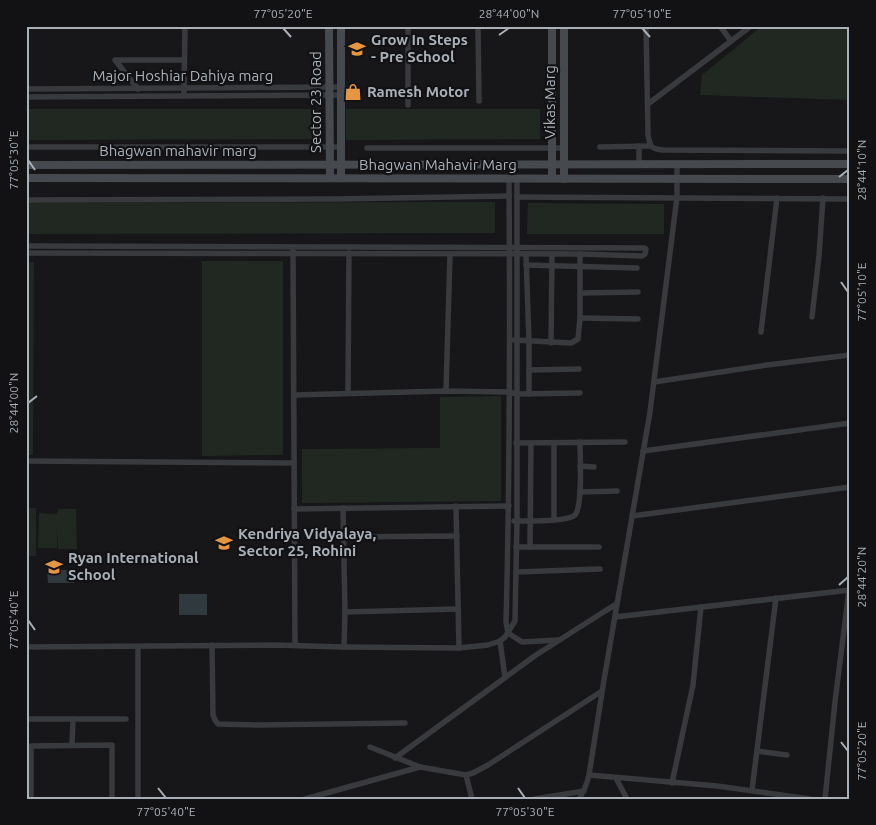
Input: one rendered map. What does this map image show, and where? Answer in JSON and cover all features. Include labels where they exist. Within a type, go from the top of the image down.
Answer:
[{"type":"main road","name":"Sector 23 Road","points":[[329,26],[330,178]]},
{"type":"main road","name":"Sector 23 Road","points":[[341,26],[341,178]]},
{"type":"main road","name":"Vikas Marg","points":[[551,26],[552,178]]},
{"type":"main road","name":"Vikas Marg","points":[[564,26],[564,179]]},
{"type":"main road","points":[[564,164],[850,164]]},
{"type":"main road","name":"Bhagwan mahavir marg","points":[[26,165],[564,164]]},
{"type":"main road","name":"Bhagwan Mahavir Marg","points":[[26,178],[850,179]]},
{"type":"street","points":[[184,96],[185,26]]},
{"type":"street","points":[[408,26],[408,106]]},
{"type":"street","points":[[478,26],[479,101]]},
{"type":"street","points":[[646,26],[648,135],[650,146]]},
{"type":"street","points":[[720,26],[731,41]]},
{"type":"street","points":[[648,104],[751,26]]},
{"type":"street","points":[[138,89],[115,60],[184,60]]},
{"type":"street","name":"Major Hoshiar Dahiya marg","points":[[26,90],[184,89],[341,91]]},
{"type":"street","name":"Major Hoshiar Dahiya marg","points":[[26,97],[184,96],[330,91]]},
{"type":"street","points":[[639,146],[639,164]]},
{"type":"street","points":[[600,147],[650,146],[657,150],[850,151]]},
{"type":"street","points":[[26,147],[341,147]]},
{"type":"street","points":[[366,148],[564,148]]},
{"type":"street","points":[[578,799],[588,782],[654,382],[677,197],[677,164]]},
{"type":"street","points":[[26,646],[295,645],[459,648],[500,641],[508,633],[515,621],[517,394],[509,251],[509,196],[513,178]]},
{"type":"street","points":[[513,178],[517,197],[517,251],[510,392],[506,622],[508,633],[522,642],[559,640]]},
{"type":"street","points":[[26,200],[509,196]]},
{"type":"street","points":[[517,197],[850,199]]},
{"type":"street","points":[[761,332],[776,198]]},
{"type":"street","points":[[812,317],[823,198]]},
{"type":"street","points":[[26,246],[293,250],[517,251],[646,249],[645,254],[642,256],[526,254],[517,251]]},
{"type":"street","points":[[26,252],[293,250],[350,253],[450,254],[509,251]]},
{"type":"street","points":[[293,250],[295,645]]},
{"type":"street","points":[[348,394],[350,253]]},
{"type":"street","points":[[446,392],[450,254]]},
{"type":"street","points":[[526,254],[529,394]]},
{"type":"street","points":[[551,343],[552,254]]},
{"type":"street","points":[[513,340],[570,343],[578,339],[580,318],[580,254]]},
{"type":"street","points":[[526,265],[637,268]]},
{"type":"street","points":[[580,293],[638,292]]},
{"type":"street","points":[[580,318],[638,319]]},
{"type":"street","points":[[654,382],[850,355]]},
{"type":"street","points":[[529,370],[579,369]]},
{"type":"street","points":[[294,394],[446,392],[580,394]]},
{"type":"street","points":[[643,451],[850,423]]},
{"type":"street","points":[[508,520],[567,519],[576,514],[580,492],[580,442]]},
{"type":"street","points":[[516,443],[624,442]]},
{"type":"street","points":[[530,547],[531,443]]},
{"type":"street","points":[[554,443],[554,520]]},
{"type":"street","points":[[26,461],[294,463]]},
{"type":"street","points":[[580,466],[594,467]]},
{"type":"street","points":[[632,516],[850,488]]},
{"type":"street","points":[[580,492],[617,491]]},
{"type":"street","points":[[456,506],[459,648]]},
{"type":"street","points":[[294,508],[509,506]]},
{"type":"street","points":[[343,508],[344,647]]},
{"type":"street","points":[[344,537],[457,536]]},
{"type":"street","points":[[516,547],[598,547]]},
{"type":"street","points":[[516,572],[600,569]]},
{"type":"street","points":[[615,617],[849,590],[834,702],[825,799]]},
{"type":"street","points":[[752,790],[776,598]]},
{"type":"street","points":[[395,758],[541,651],[618,604]]},
{"type":"street","points":[[672,783],[693,685],[702,607]]},
{"type":"street","points":[[345,612],[458,610]]},
{"type":"street","points":[[500,641],[504,677]]},
{"type":"street","points":[[212,646],[213,714],[214,720],[218,724],[259,726],[405,723]]},
{"type":"street","points":[[138,647],[138,799]]},
{"type":"street","points":[[370,747],[420,767],[466,775],[488,765],[602,691]]},
{"type":"street","points":[[26,719],[126,719]]},
{"type":"street","points":[[72,745],[73,719]]},
{"type":"street","points":[[31,799],[31,746],[72,745],[112,745],[112,799]]},
{"type":"street","points":[[757,751],[787,755]]},
{"type":"street","points":[[305,799],[420,767]]},
{"type":"street","points":[[466,775],[472,799]]},
{"type":"street","points":[[589,775],[752,790],[810,799]]},
{"type":"street","points":[[616,778],[627,799]]},
{"type":"street","points":[[535,799],[584,791]]},
{"type":"shaded area","points":[[762,26],[850,26],[850,100],[700,95],[702,75]]},
{"type":"shaded area","points":[[26,109],[318,109],[318,139],[26,140]]},
{"type":"shaded area","points":[[346,109],[540,109],[540,139],[346,140]]},
{"type":"shaded area","points":[[495,202],[495,233],[26,234],[26,203]]},
{"type":"shaded area","points":[[528,203],[664,204],[664,234],[527,234]]},
{"type":"shaded area","points":[[202,261],[283,261],[283,455],[202,456]]},
{"type":"shaded area","points":[[26,262],[34,262],[33,455],[26,455]]},
{"type":"shaded area","points":[[501,396],[501,501],[302,503],[302,449],[440,448],[440,397]]},
{"type":"shaded area","points":[[26,508],[36,508],[36,556],[26,556]]},
{"type":"shaded area","points":[[58,509],[76,509],[77,549],[58,549],[57,526],[57,548],[38,548],[39,513],[57,514]]},
{"type":"shaded area","points":[[47,570],[74,570],[74,583],[48,583]]},
{"type":"shaded area","points":[[179,594],[207,594],[207,615],[179,615]]},
{"type":"place","name":"Grow In Steps - Pre School","points":[[357,49]]},
{"type":"place","name":"Ramesh Motor","points":[[353,92]]},
{"type":"place","name":"Kendriya Vidyalaya, Sector 25, Rohini","points":[[224,543]]},
{"type":"place","name":"Ryan International School","points":[[54,567]]}]
